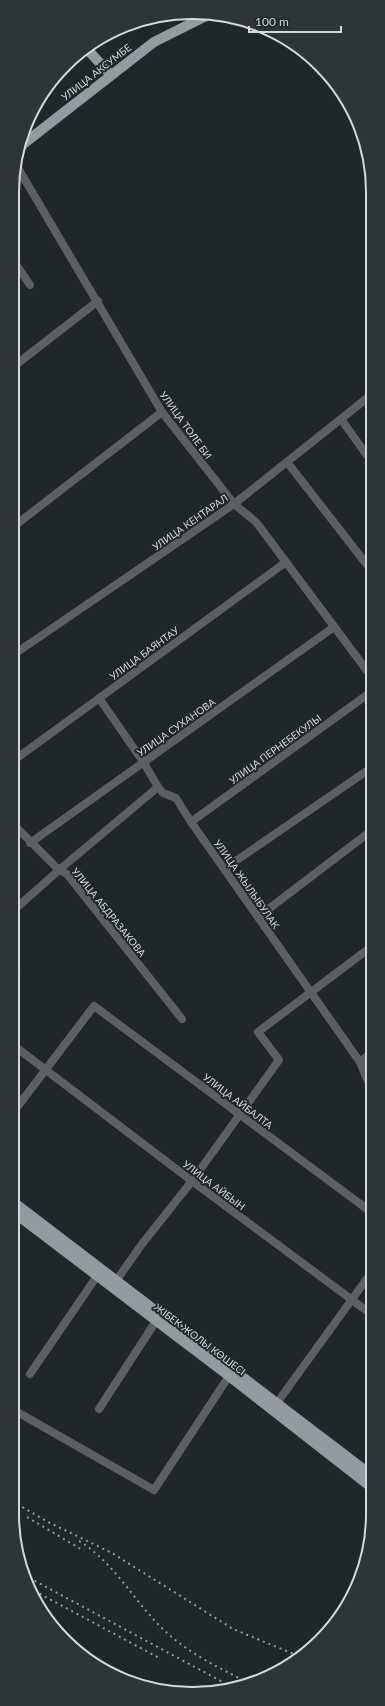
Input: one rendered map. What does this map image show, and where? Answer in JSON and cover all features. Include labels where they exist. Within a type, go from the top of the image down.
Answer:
[{"type":"main road","name":"УЛИЦА АКСУМБЕ","points":[[27,141],[154,42],[200,19]]},
{"type":"main road","points":[[90,53],[111,75]]},
{"type":"main road","name":"ЖІБЕК ЖОЛЫ КӨШЕСІ","points":[[19,1206],[275,1407],[366,1483]]},
{"type":"main road","name":"ЖІБЕК ЖОЛЫ КӨШЕСІ","points":[[19,1216],[229,1376],[366,1471]]},
{"type":"street","name":"УЛИЦА ТОЛЕ БИ","points":[[20,171],[98,301],[162,412],[234,504],[256,522],[366,668]]},
{"type":"street","points":[[19,268],[30,285]]},
{"type":"street","points":[[19,361],[98,301]]},
{"type":"street","name":"УЛИЦА КЕНТАРАЛ","points":[[19,651],[234,504],[366,400]]},
{"type":"street","points":[[19,522],[162,412]]},
{"type":"street","points":[[341,419],[366,453]]},
{"type":"street","points":[[287,462],[366,562]]},
{"type":"street","name":"УЛИЦА БАЯНТАУ","points":[[19,757],[286,562]]},
{"type":"street","name":"УЛИЦА СУХАНОВА","points":[[30,843],[334,627]]},
{"type":"street","name":"УЛИЦА ПЕРНЕБЕКУЛЫ","points":[[191,822],[366,696]]},
{"type":"street","points":[[19,906],[59,870],[158,788],[144,762],[99,698]]},
{"type":"street","points":[[224,869],[366,772]]},
{"type":"street","name":"УЛИЦА ЖЫЛЫБУЛАК","points":[[158,788],[163,793],[176,798],[191,822],[360,1062],[366,1077]]},
{"type":"street","name":"УЛИЦА АБДРАЗАКОВА","points":[[19,831],[59,870],[67,874],[182,1019]]},
{"type":"street","points":[[258,917],[366,836]]},
{"type":"street","points":[[116,1281],[142,1244],[192,1181],[279,1060],[258,1032],[366,950]]},
{"type":"street","name":"УЛИЦА АЙБАЛТА","points":[[46,1070],[94,1006],[366,1208]]},
{"type":"street","name":"УЛИЦА АЙБЫН","points":[[19,1050],[366,1310]]},
{"type":"street","points":[[360,1062],[366,1057]]},
{"type":"street","points":[[19,1105],[46,1070]]},
{"type":"street","points":[[30,1374],[97,1276]]},
{"type":"street","points":[[275,1407],[366,1280]]},
{"type":"street","points":[[99,1409],[156,1321]]},
{"type":"street","points":[[19,1413],[154,1490],[229,1376]]},
{"type":"railway","points":[[19,1505],[48,1522],[112,1553],[233,1629],[294,1654]]},
{"type":"railway","points":[[27,1517],[84,1551]]},
{"type":"railway","points":[[79,1541],[101,1558],[167,1633],[201,1658],[242,1680]]},
{"type":"railway","points":[[32,1579],[226,1684]]},
{"type":"railway","points":[[39,1593],[161,1659]]}]
